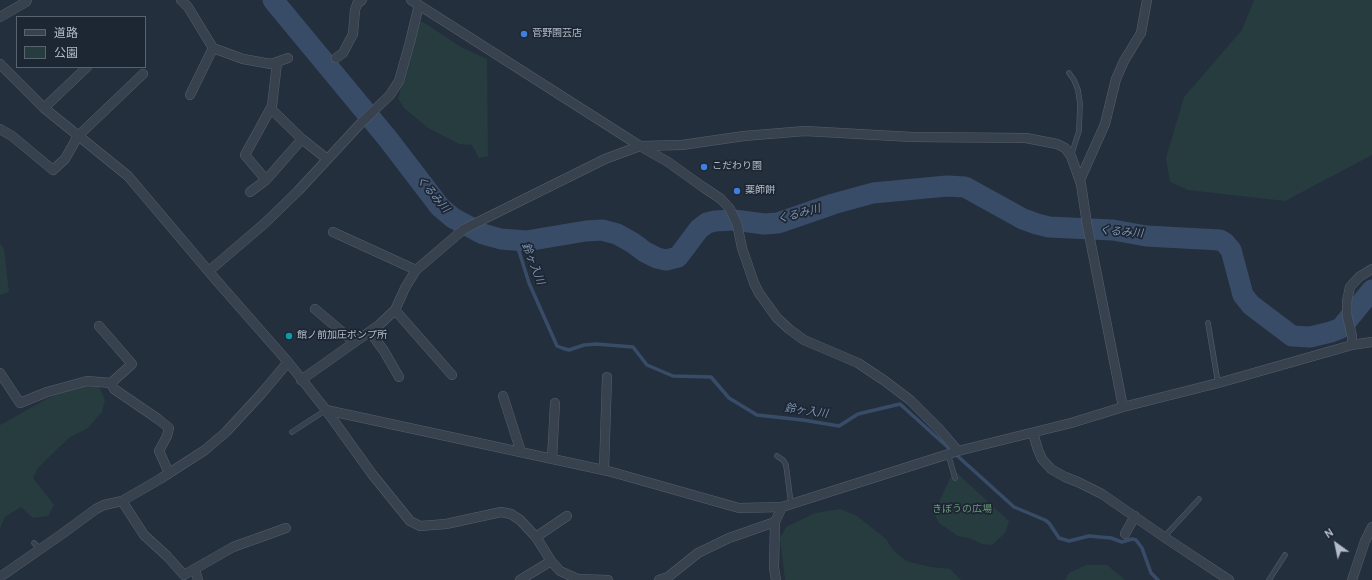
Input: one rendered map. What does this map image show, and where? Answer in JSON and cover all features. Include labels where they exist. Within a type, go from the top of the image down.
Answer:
[{"type":"street","points":[[0,17],[28,0]]},
{"type":"street","points":[[181,0],[188,7],[213,48],[243,59],[271,64],[288,58]]},
{"type":"street","points":[[336,58],[343,53],[353,34],[355,10],[357,4],[362,0]]},
{"type":"street","points":[[411,0],[640,146],[668,162],[721,199],[730,209],[737,224],[742,248],[754,283],[759,293],[777,318],[804,340],[858,363],[885,381],[910,400],[940,430],[958,451]]},
{"type":"street","points":[[1080,180],[1105,124],[1118,73],[1141,33],[1147,0]]},
{"type":"street","points":[[209,271],[265,223],[298,191],[361,123],[390,95],[399,81],[419,5]]},
{"type":"street","points":[[190,95],[213,48]]},
{"type":"street","points":[[266,180],[245,155],[271,109],[277,63]]},
{"type":"street","points":[[0,64],[44,108],[128,176],[288,362],[326,410],[372,474],[410,521],[420,526],[446,524],[501,512],[511,514],[520,520],[536,537],[551,561],[560,571],[578,579],[608,580]]},
{"type":"street","points":[[44,108],[86,68]]},
{"type":"street","points":[[0,129],[12,136],[53,170],[65,159],[78,136],[143,74]]},
{"type":"street","points":[[271,109],[302,139],[327,159]]},
{"type":"street","points":[[301,380],[379,325],[395,310],[405,288],[416,270],[464,229],[605,160],[640,146],[682,145],[744,136],[806,131],[912,137],[1026,138],[1057,144],[1065,148],[1071,156],[1080,180],[1087,224],[1123,407]]},
{"type":"street","points":[[250,192],[266,180],[302,139]]},
{"type":"street","points":[[333,232],[416,270]]},
{"type":"street","points":[[1352,341],[1347,315],[1347,301],[1350,286],[1359,277],[1372,269]]},
{"type":"street","points":[[315,309],[354,342]]},
{"type":"street","points":[[395,310],[452,375]]},
{"type":"street","points":[[0,373],[20,403],[47,392],[87,381],[111,383],[132,364],[99,326]]},
{"type":"street","points":[[370,332],[384,351],[399,377]]},
{"type":"street","points":[[326,410],[604,470],[739,508],[782,507],[958,451],[1218,383],[1352,341],[1372,342]]},
{"type":"street","points":[[0,577],[37,546],[62,534],[96,509],[122,501],[205,450],[226,432],[288,362]]},
{"type":"street","points":[[604,470],[607,377]]},
{"type":"street","points":[[111,383],[114,389],[169,428],[167,436],[159,451],[168,473]]},
{"type":"street","points":[[503,396],[521,452]]},
{"type":"street","points":[[552,459],[554,403]]},
{"type":"street","points":[[1033,432],[1042,459],[1051,469],[1064,477],[1091,488],[1229,580]]},
{"type":"street","points":[[122,501],[144,535],[167,556],[184,578],[195,569],[233,547],[286,528]]},
{"type":"street","points":[[776,580],[774,568],[776,522],[782,507]]},
{"type":"street","points":[[536,537],[568,516]]},
{"type":"street","points":[[1125,534],[1135,516]]},
{"type":"street","points":[[659,580],[668,578],[698,553],[729,538],[776,522]]},
{"type":"street","points":[[1352,580],[1365,541],[1372,527]]},
{"type":"street","points":[[520,580],[551,561]]},
{"type":"street","points":[[195,569],[198,580]]},
{"type":"lane","points":[[1069,73],[1078,90],[1080,104],[1079,131],[1071,156]]},
{"type":"lane","points":[[1208,323],[1218,383]]},
{"type":"lane","points":[[292,432],[326,410]]},
{"type":"lane","points":[[948,454],[955,478]]},
{"type":"lane","points":[[777,456],[783,460],[786,465],[791,504]]},
{"type":"lane","points":[[1164,537],[1199,499]]},
{"type":"lane","points":[[1269,580],[1285,555]]},
{"type":"green space","points":[[1254,0],[1372,0],[1372,155],[1285,201],[1188,190],[1170,182],[1166,158],[1184,97],[1242,30]]},
{"type":"green space","points":[[420,22],[423,22],[461,47],[487,59],[488,156],[479,158],[472,145],[459,144],[428,128],[404,108],[398,98]]},
{"type":"green space","points":[[0,243],[4,249],[9,292],[0,295]]},
{"type":"green space","points":[[98,384],[105,400],[102,412],[88,428],[70,437],[54,452],[38,468],[33,478],[54,505],[48,516],[33,518],[21,507],[5,517],[0,528],[0,425],[70,386]]},
{"type":"green space","name":"きぼうの広場","points":[[957,473],[1009,521],[1005,533],[992,545],[982,544],[969,538],[958,536],[939,523],[934,513],[951,476]]},
{"type":"green space","points":[[840,509],[857,516],[886,539],[893,550],[906,561],[930,567],[950,569],[961,580],[785,580],[780,538],[786,527],[815,513]]},
{"type":"green space","points":[[1086,565],[1107,565],[1125,580],[1065,580],[1069,573]]},
{"type":"waterway","name":"くるみ川","points":[[273,0],[388,139],[440,207],[453,218],[483,234],[501,239],[526,241],[586,231],[602,230],[617,234],[645,252],[657,258],[666,260],[678,257],[699,229],[707,223],[715,221],[734,220],[764,224],[778,223],[833,204],[873,193],[947,186],[965,187],[1023,219],[1049,227],[1113,230],[1146,236],[1220,240],[1231,250],[1243,295],[1251,305],[1292,336],[1310,337],[1341,328],[1372,290]]},
{"type":"waterway","name":"鈴ヶ入川","points":[[513,240],[518,248],[529,283],[557,346],[569,350],[584,345],[596,344],[633,347],[647,365],[673,376],[711,377],[729,398],[757,415],[839,426],[858,414],[900,404],[1014,507],[1045,520],[1049,523],[1059,538],[1069,541],[1089,536],[1111,538],[1122,542],[1132,539],[1136,540],[1142,548],[1151,573],[1158,580]]},
{"type":"place","name":"菅野園芸店","points":[[524,34]]},
{"type":"place","name":"こだわり園","points":[[704,167]]},
{"type":"place","name":"薬師餅","points":[[737,191]]},
{"type":"place","name":"館ノ前加圧ポンプ所","points":[[289,336]]}]
